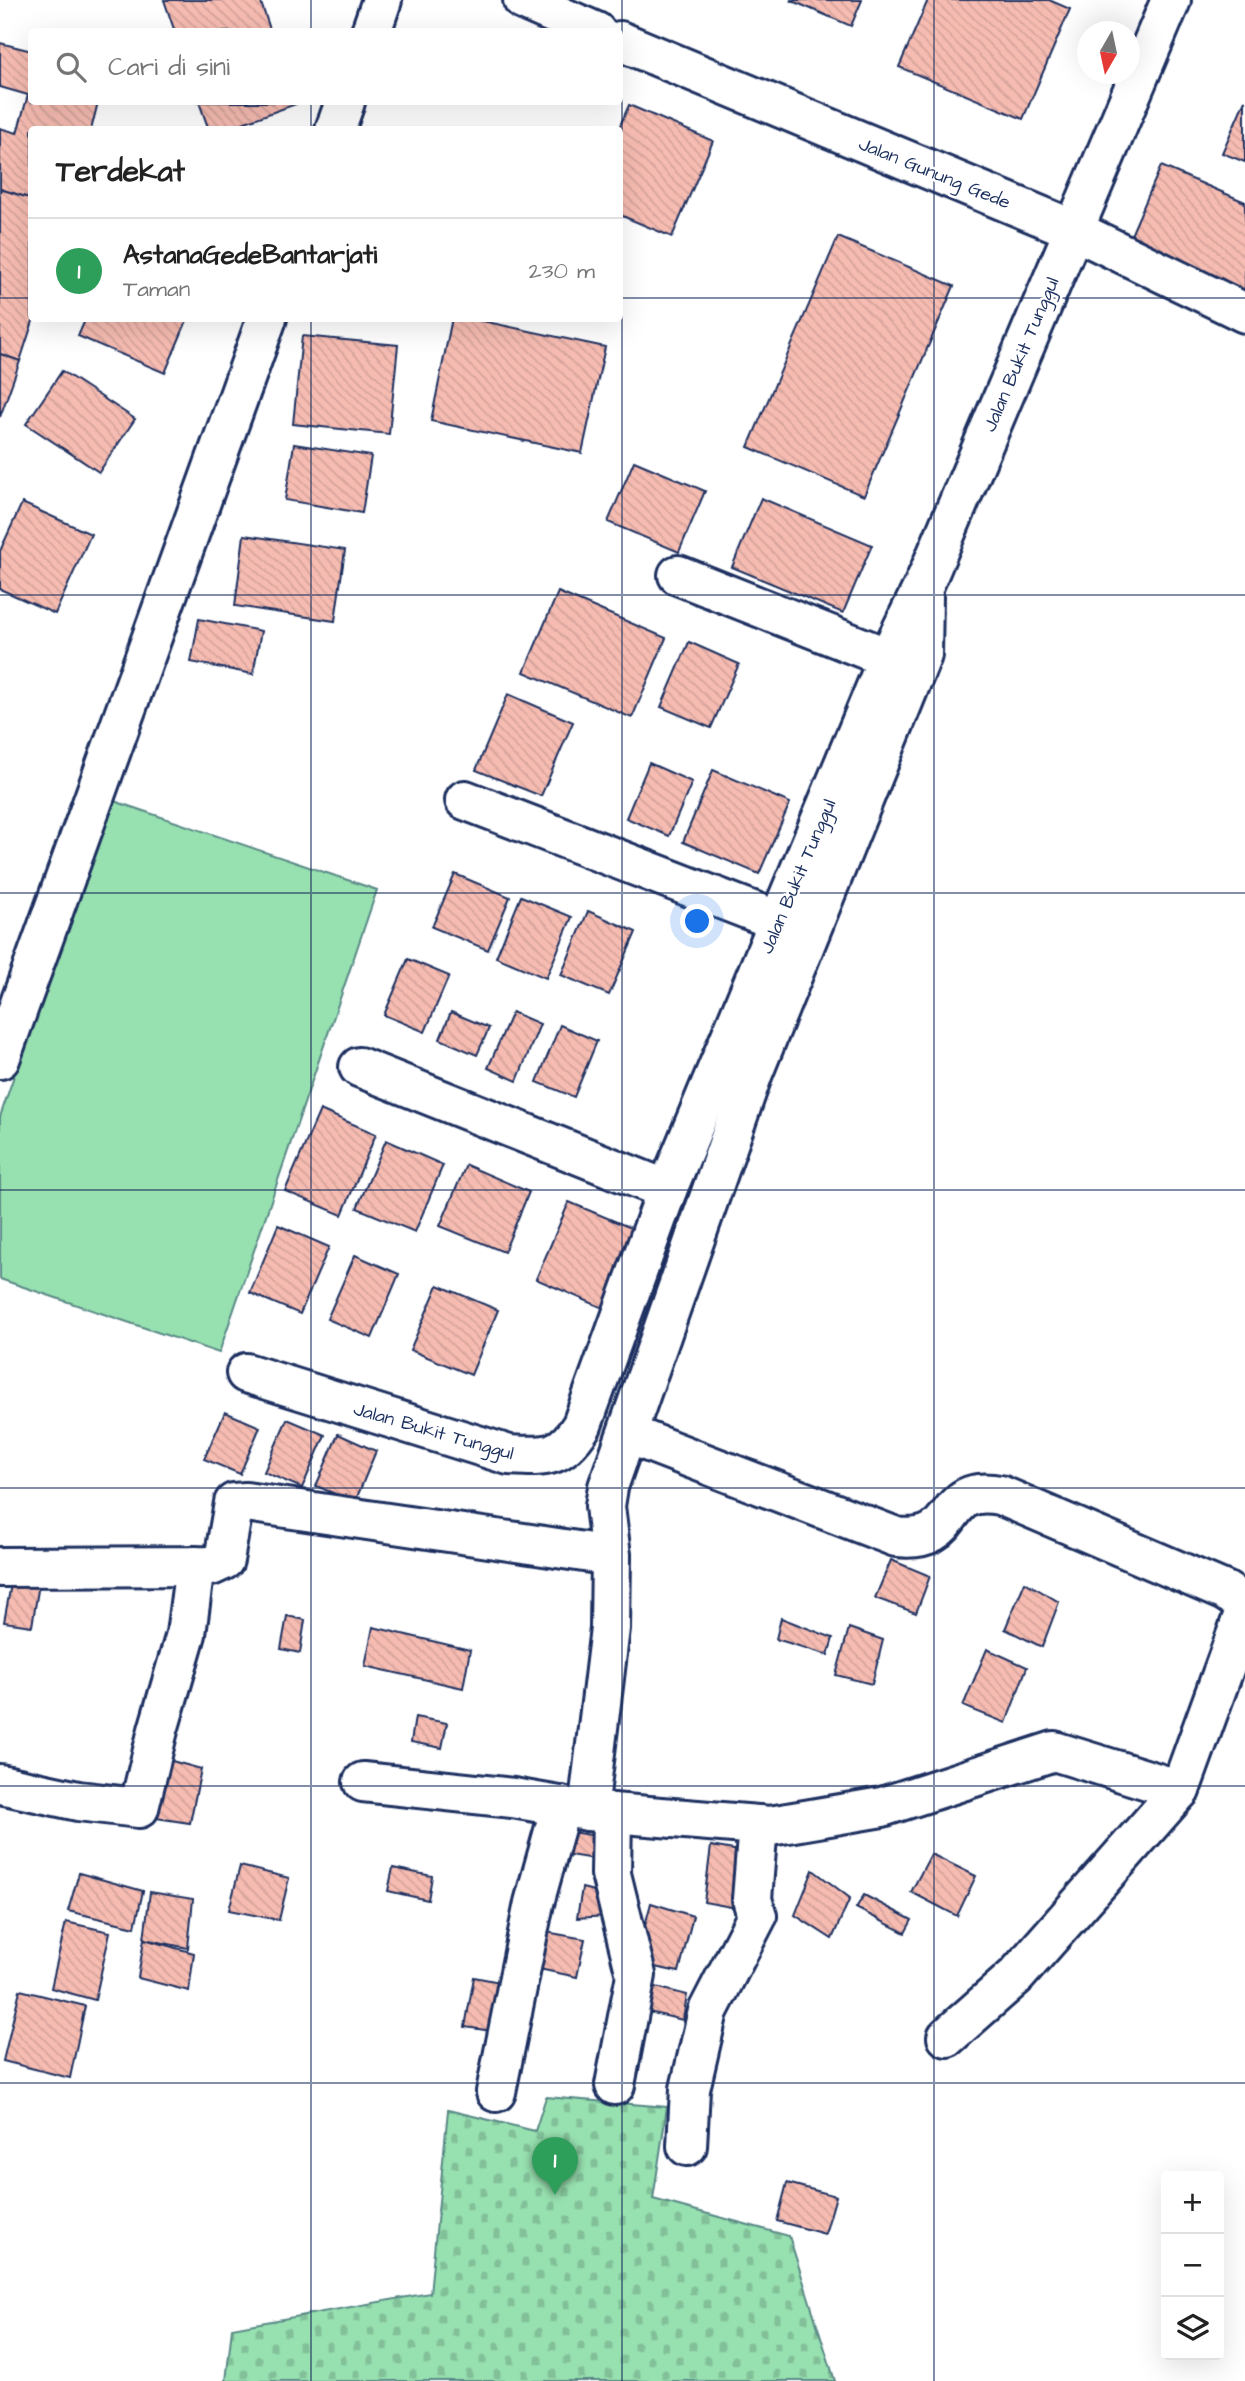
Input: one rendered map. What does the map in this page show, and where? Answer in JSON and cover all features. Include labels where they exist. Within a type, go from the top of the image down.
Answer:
[{"type":"street","points":[[372,28],[383,0]]},
{"type":"street","points":[[523,0],[587,28]]},
{"type":"street","name":"Jalan Bukit Tunggul","points":[[246,1374],[509,1455],[554,1455],[571,1443],[582,1425],[667,1190],[778,921],[888,658],[923,587],[1171,0]]},
{"type":"street","name":"Jalan Gunung Gede","points":[[623,42],[1072,229],[1245,313]]},
{"type":"street","points":[[336,126],[344,105]]},
{"type":"street","points":[[0,1059],[266,322]]},
{"type":"street","points":[[678,575],[888,658]]},
{"type":"street","points":[[496,2092],[534,1903],[587,1810],[608,1653],[611,1556],[605,1506],[608,1487],[753,1073],[922,655],[923,587]]},
{"type":"street","points":[[465,800],[778,921]]},
{"type":"street","points":[[359,1067],[667,1190]]},
{"type":"street","points":[[628,1434],[896,1537],[928,1536],[941,1529],[956,1504],[969,1495],[982,1492],[1000,1495],[1240,1594],[1180,1790],[1016,1976],[947,2037]]},
{"type":"street","points":[[0,1567],[211,1566],[224,1560],[234,1503],[246,1502],[611,1556]]},
{"type":"street","points":[[0,1784],[78,1801],[139,1808],[158,1730],[187,1634],[195,1566]]},
{"type":"street","points":[[363,1782],[587,1810],[770,1826],[882,1807],[1054,1751],[1180,1790]]},
{"type":"street","points":[[587,1810],[611,1874],[636,1976],[615,2085]]},
{"type":"street","points":[[688,2146],[690,2088],[708,2011],[757,1916],[752,1899],[758,1825]]},
{"type":"green space","points":[[108,799],[377,890],[219,1353],[0,1279],[0,1117]]},
{"type":"green space","points":[[546,2097],[667,2107],[653,2199],[789,2236],[835,2381],[226,2381],[232,2328],[430,2293],[448,2110],[535,2131]]},
{"type":"building","points":[[164,0],[260,0],[270,28],[174,28]]},
{"type":"building","points":[[790,0],[862,0],[851,26]]},
{"type":"building","points":[[928,0],[1049,0],[1070,9],[1023,119],[899,67]]},
{"type":"building","points":[[0,43],[28,50],[28,95],[0,87]]},
{"type":"building","points":[[28,95],[28,105],[97,105],[92,126],[28,126],[28,198],[0,189],[0,128],[17,133]]},
{"type":"building","points":[[1245,100],[1245,162],[1222,153]]},
{"type":"building","points":[[200,105],[293,105],[234,126],[208,126]]},
{"type":"building","points":[[629,105],[713,141],[672,237],[623,216],[623,126],[620,126]]},
{"type":"building","points":[[1161,166],[1245,202],[1245,292],[1128,242]]},
{"type":"building","points":[[0,189],[28,198],[28,322],[33,322],[20,361],[0,354]]},
{"type":"building","points":[[838,237],[954,286],[864,496],[748,447]]},
{"type":"building","points":[[84,322],[186,322],[165,373],[78,336]]},
{"type":"building","points":[[451,322],[487,322],[605,347],[582,453],[431,421]]},
{"type":"building","points":[[302,336],[398,345],[389,434],[293,424]]},
{"type":"building","points":[[0,354],[20,361],[0,417]]},
{"type":"building","points":[[62,371],[135,419],[99,472],[26,424]]},
{"type":"building","points":[[294,444],[371,456],[362,513],[285,500]]},
{"type":"building","points":[[634,461],[705,491],[679,552],[608,522]]},
{"type":"building","points":[[761,498],[872,545],[843,613],[732,567]]},
{"type":"building","points":[[22,503],[91,534],[55,614],[0,589],[0,551]]},
{"type":"building","points":[[244,535],[345,550],[335,621],[235,606]]},
{"type":"building","points":[[558,592],[666,638],[632,718],[524,672]]},
{"type":"building","points":[[199,619],[261,631],[253,674],[191,662]]},
{"type":"building","points":[[689,642],[739,664],[711,728],[661,707]]},
{"type":"building","points":[[508,694],[573,722],[541,796],[476,770]]},
{"type":"building","points":[[649,763],[692,782],[669,836],[626,818]]},
{"type":"building","points":[[713,770],[790,803],[759,874],[683,842]]},
{"type":"building","points":[[455,874],[510,897],[488,950],[432,927]]},
{"type":"building","points":[[521,896],[572,917],[546,978],[496,957]]},
{"type":"building","points":[[588,911],[636,932],[609,995],[561,975]]},
{"type":"building","points":[[408,959],[449,976],[425,1032],[384,1015]]},
{"type":"building","points":[[451,1012],[489,1028],[477,1055],[440,1039]]},
{"type":"building","points":[[512,1012],[540,1024],[517,1081],[488,1068]]},
{"type":"building","points":[[560,1025],[597,1041],[574,1097],[537,1082]]},
{"type":"building","points":[[320,1110],[376,1134],[342,1215],[285,1191]]},
{"type":"building","points":[[386,1140],[443,1165],[415,1232],[357,1208]]},
{"type":"building","points":[[466,1165],[529,1192],[504,1252],[440,1226]]},
{"type":"building","points":[[569,1202],[636,1230],[603,1308],[536,1279]]},
{"type":"building","points":[[278,1225],[329,1247],[300,1314],[250,1293]]},
{"type":"building","points":[[355,1255],[399,1274],[372,1338],[327,1319]]},
{"type":"building","points":[[438,1285],[498,1310],[471,1375],[410,1350]]},
{"type":"building","points":[[225,1412],[260,1427],[240,1474],[204,1459]]},
{"type":"building","points":[[287,1419],[325,1435],[302,1488],[264,1472]]},
{"type":"building","points":[[338,1434],[376,1451],[355,1502],[316,1486]]},
{"type":"building","points":[[891,1560],[930,1576],[916,1613],[875,1598]]},
{"type":"building","points":[[12,1579],[39,1584],[32,1626],[4,1622]]},
{"type":"building","points":[[1025,1582],[1059,1602],[1042,1647],[1005,1629]]},
{"type":"building","points":[[287,1616],[305,1620],[300,1653],[281,1649]]},
{"type":"building","points":[[781,1618],[833,1638],[828,1655],[776,1639]]},
{"type":"building","points":[[373,1627],[470,1650],[463,1688],[365,1666]]},
{"type":"building","points":[[849,1628],[883,1640],[872,1684],[836,1675]]},
{"type":"building","points":[[987,1649],[1027,1667],[1006,1723],[963,1706]]},
{"type":"building","points":[[415,1717],[447,1723],[442,1748],[411,1742]]},
{"type":"building","points":[[161,1758],[201,1769],[190,1823],[149,1817]]},
{"type":"building","points":[[571,1832],[604,1837],[601,1860],[569,1855]]},
{"type":"building","points":[[711,1846],[751,1853],[742,1909],[704,1902]]},
{"type":"building","points":[[931,1854],[976,1876],[957,1916],[911,1892]]},
{"type":"building","points":[[240,1866],[289,1878],[279,1920],[229,1910]]},
{"type":"building","points":[[393,1868],[432,1876],[428,1900],[388,1891]]},
{"type":"building","points":[[813,1870],[850,1898],[832,1939],[795,1915]]},
{"type":"building","points":[[79,1873],[143,1891],[135,1927],[68,1911]]},
{"type":"building","points":[[582,1888],[610,1895],[607,1916],[577,1918]]},
{"type":"building","points":[[150,1892],[193,1899],[188,1948],[144,1939]]},
{"type":"building","points":[[864,1895],[912,1920],[905,1933],[856,1908]]},
{"type":"building","points":[[651,1903],[693,1916],[679,1972],[635,1963]]},
{"type":"building","points":[[66,1922],[110,1932],[95,2000],[51,1988]]},
{"type":"building","points":[[546,1932],[585,1939],[577,1977],[539,1969]]},
{"type":"building","points":[[144,1939],[194,1953],[189,1991],[138,1978]]},
{"type":"building","points":[[474,1977],[500,1982],[492,2031],[465,2027]]},
{"type":"building","points":[[648,1985],[687,1995],[683,2020],[644,2011]]},
{"type":"building","points":[[20,1990],[85,2006],[70,2078],[3,2061]]},
{"type":"building","points":[[787,2183],[836,2196],[825,2234],[777,2221]]},
{"type":"place","name":"AstanaGedeBantarjati","points":[[555,2195]]}]
